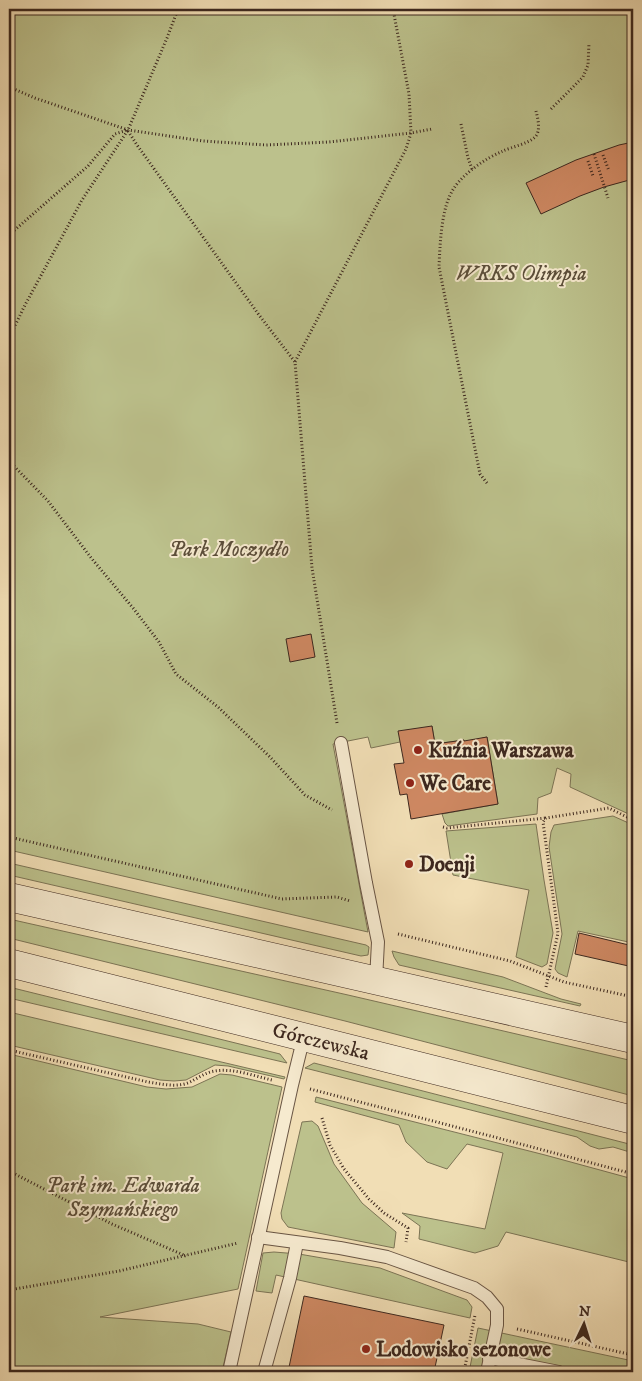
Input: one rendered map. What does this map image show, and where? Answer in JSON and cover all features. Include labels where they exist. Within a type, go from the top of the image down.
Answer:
[{"type":"main road","points":[[9,896],[633,1039]]},
{"type":"main road","name":"Górczewska","points":[[9,963],[633,1120]]},
{"type":"lane","points":[[341,743],[378,942],[376,980]]},
{"type":"lane","points":[[229,1372],[304,1036]]},
{"type":"lane","points":[[258,1237],[340,1248],[387,1257],[474,1288],[487,1297],[497,1309],[497,1325],[486,1372]]},
{"type":"lane","points":[[264,1372],[290,1278],[297,1243]]},
{"type":"lane","points":[[489,1358],[559,1372]]},
{"type":"path","points":[[9,338],[82,200],[128,130],[178,9]]},
{"type":"path","points":[[341,743],[312,568],[295,362],[406,149],[411,133],[409,94],[393,9]]},
{"type":"path","points":[[551,109],[583,77],[588,65],[589,44]]},
{"type":"path","points":[[9,87],[35,98],[128,130],[203,141],[266,145],[330,142],[432,129]]},
{"type":"path","points":[[486,482],[480,474],[439,267],[441,232],[446,207],[453,188],[472,169],[501,152],[536,137],[538,122],[536,111]]},
{"type":"path","points":[[461,124],[472,169]]},
{"type":"path","points":[[9,235],[88,166],[115,134],[128,130]]},
{"type":"path","points":[[128,130],[259,316],[295,362]]},
{"type":"path","points":[[594,154],[608,198]]},
{"type":"path","points":[[603,155],[609,171]]},
{"type":"path","points":[[588,161],[593,176]]},
{"type":"path","points":[[9,461],[48,501],[92,559],[160,642],[176,674],[218,707],[270,757],[305,795],[355,822]]},
{"type":"path","points":[[443,827],[546,818],[609,808],[633,820]]},
{"type":"path","points":[[546,818],[543,822],[543,828],[558,933],[546,988]]},
{"type":"path","points":[[9,837],[282,899],[337,897],[345,899],[356,904],[389,932],[510,961],[574,985],[633,997]]},
{"type":"path","points":[[9,1050],[166,1085],[181,1085],[212,1071],[232,1071],[527,1145],[633,1174]]},
{"type":"path","points":[[322,1118],[330,1144],[344,1169],[369,1199],[384,1213],[408,1228],[403,1263]]},
{"type":"path","points":[[9,1171],[112,1224],[186,1256]]},
{"type":"path","points":[[9,1290],[119,1271],[258,1237]]},
{"type":"path","points":[[464,1372],[472,1326],[481,1293]]},
{"type":"path","points":[[497,1325],[633,1355]]},
{"type":"green space","name":"Park Moczydło","points":[[9,9],[633,9],[633,816],[570,787],[571,774],[557,768],[551,793],[538,798],[537,814],[448,826],[442,814],[498,804],[487,737],[482,738],[466,752],[464,740],[435,744],[432,726],[400,742],[371,748],[368,737],[333,744],[368,932],[9,850]]},
{"type":"green space","points":[[613,816],[633,825],[633,943],[578,931],[567,977],[558,973],[555,969],[562,934],[549,847],[551,832],[554,825]]},
{"type":"green space","points":[[536,824],[553,933],[547,964],[542,967],[516,957],[529,890],[453,875],[446,831]]},
{"type":"green space","points":[[9,863],[366,945],[369,947],[368,955],[361,956],[9,875]]},
{"type":"green space","points":[[9,919],[633,1061],[633,1096],[345,1021],[9,938]]},
{"type":"green space","points":[[392,951],[503,977],[561,999],[581,1004],[580,1006],[399,965]]},
{"type":"green space","points":[[9,987],[280,1054],[287,1063],[9,998]]},
{"type":"green space","points":[[9,1012],[285,1077],[284,1079],[228,1066],[215,1065],[186,1080],[160,1080],[9,1045]]},
{"type":"green space","name":"Park im. Edwarda Szymańskiego","points":[[9,1054],[147,1087],[166,1089],[192,1087],[220,1074],[282,1087],[238,1289],[100,1317],[198,1324],[231,1332],[222,1372],[9,1372]]},
{"type":"green space","points":[[314,1063],[633,1145],[633,1153],[613,1147],[599,1149],[590,1146],[577,1137],[305,1068]]},
{"type":"green space","points":[[316,1097],[633,1179],[633,1263],[506,1232],[498,1246],[475,1253],[419,1239],[420,1226],[402,1213],[485,1229],[503,1153],[467,1144],[447,1169],[427,1162],[406,1142],[399,1125],[315,1102]]},
{"type":"green space","points":[[312,1121],[318,1126],[334,1164],[362,1203],[396,1232],[394,1248],[288,1227],[282,1219],[281,1213],[302,1122]]},
{"type":"green space","points":[[263,1253],[299,1254],[380,1268],[467,1300],[472,1307],[470,1318],[276,1275],[272,1293],[256,1291]]},
{"type":"green space","points":[[478,1328],[633,1361],[633,1372],[469,1372]]},
{"type":"building","points":[[633,142],[633,179],[580,196],[541,214],[526,183],[576,160]]},
{"type":"building","points":[[311,634],[315,657],[290,662],[286,639]]},
{"type":"building","points":[[432,726],[435,744],[487,737],[498,804],[411,819],[407,794],[400,795],[394,764],[404,763],[398,731]]},
{"type":"building","points":[[579,933],[633,946],[633,967],[575,954]]},
{"type":"building","name":"Lodowisko sezonowe","points":[[304,1296],[444,1325],[434,1372],[288,1372]]},
{"type":"place","name":"Kuźnia Warszawa","points":[[418,750]]},
{"type":"place","name":"We Care","points":[[410,783]]},
{"type":"place","name":"Doenji","points":[[409,864]]},
{"type":"place","name":"Lodowisko sezonowe","points":[[366,1349]]},
{"type":"park label","name":"WRKS Olimpia","points":[[521,273]]}]
